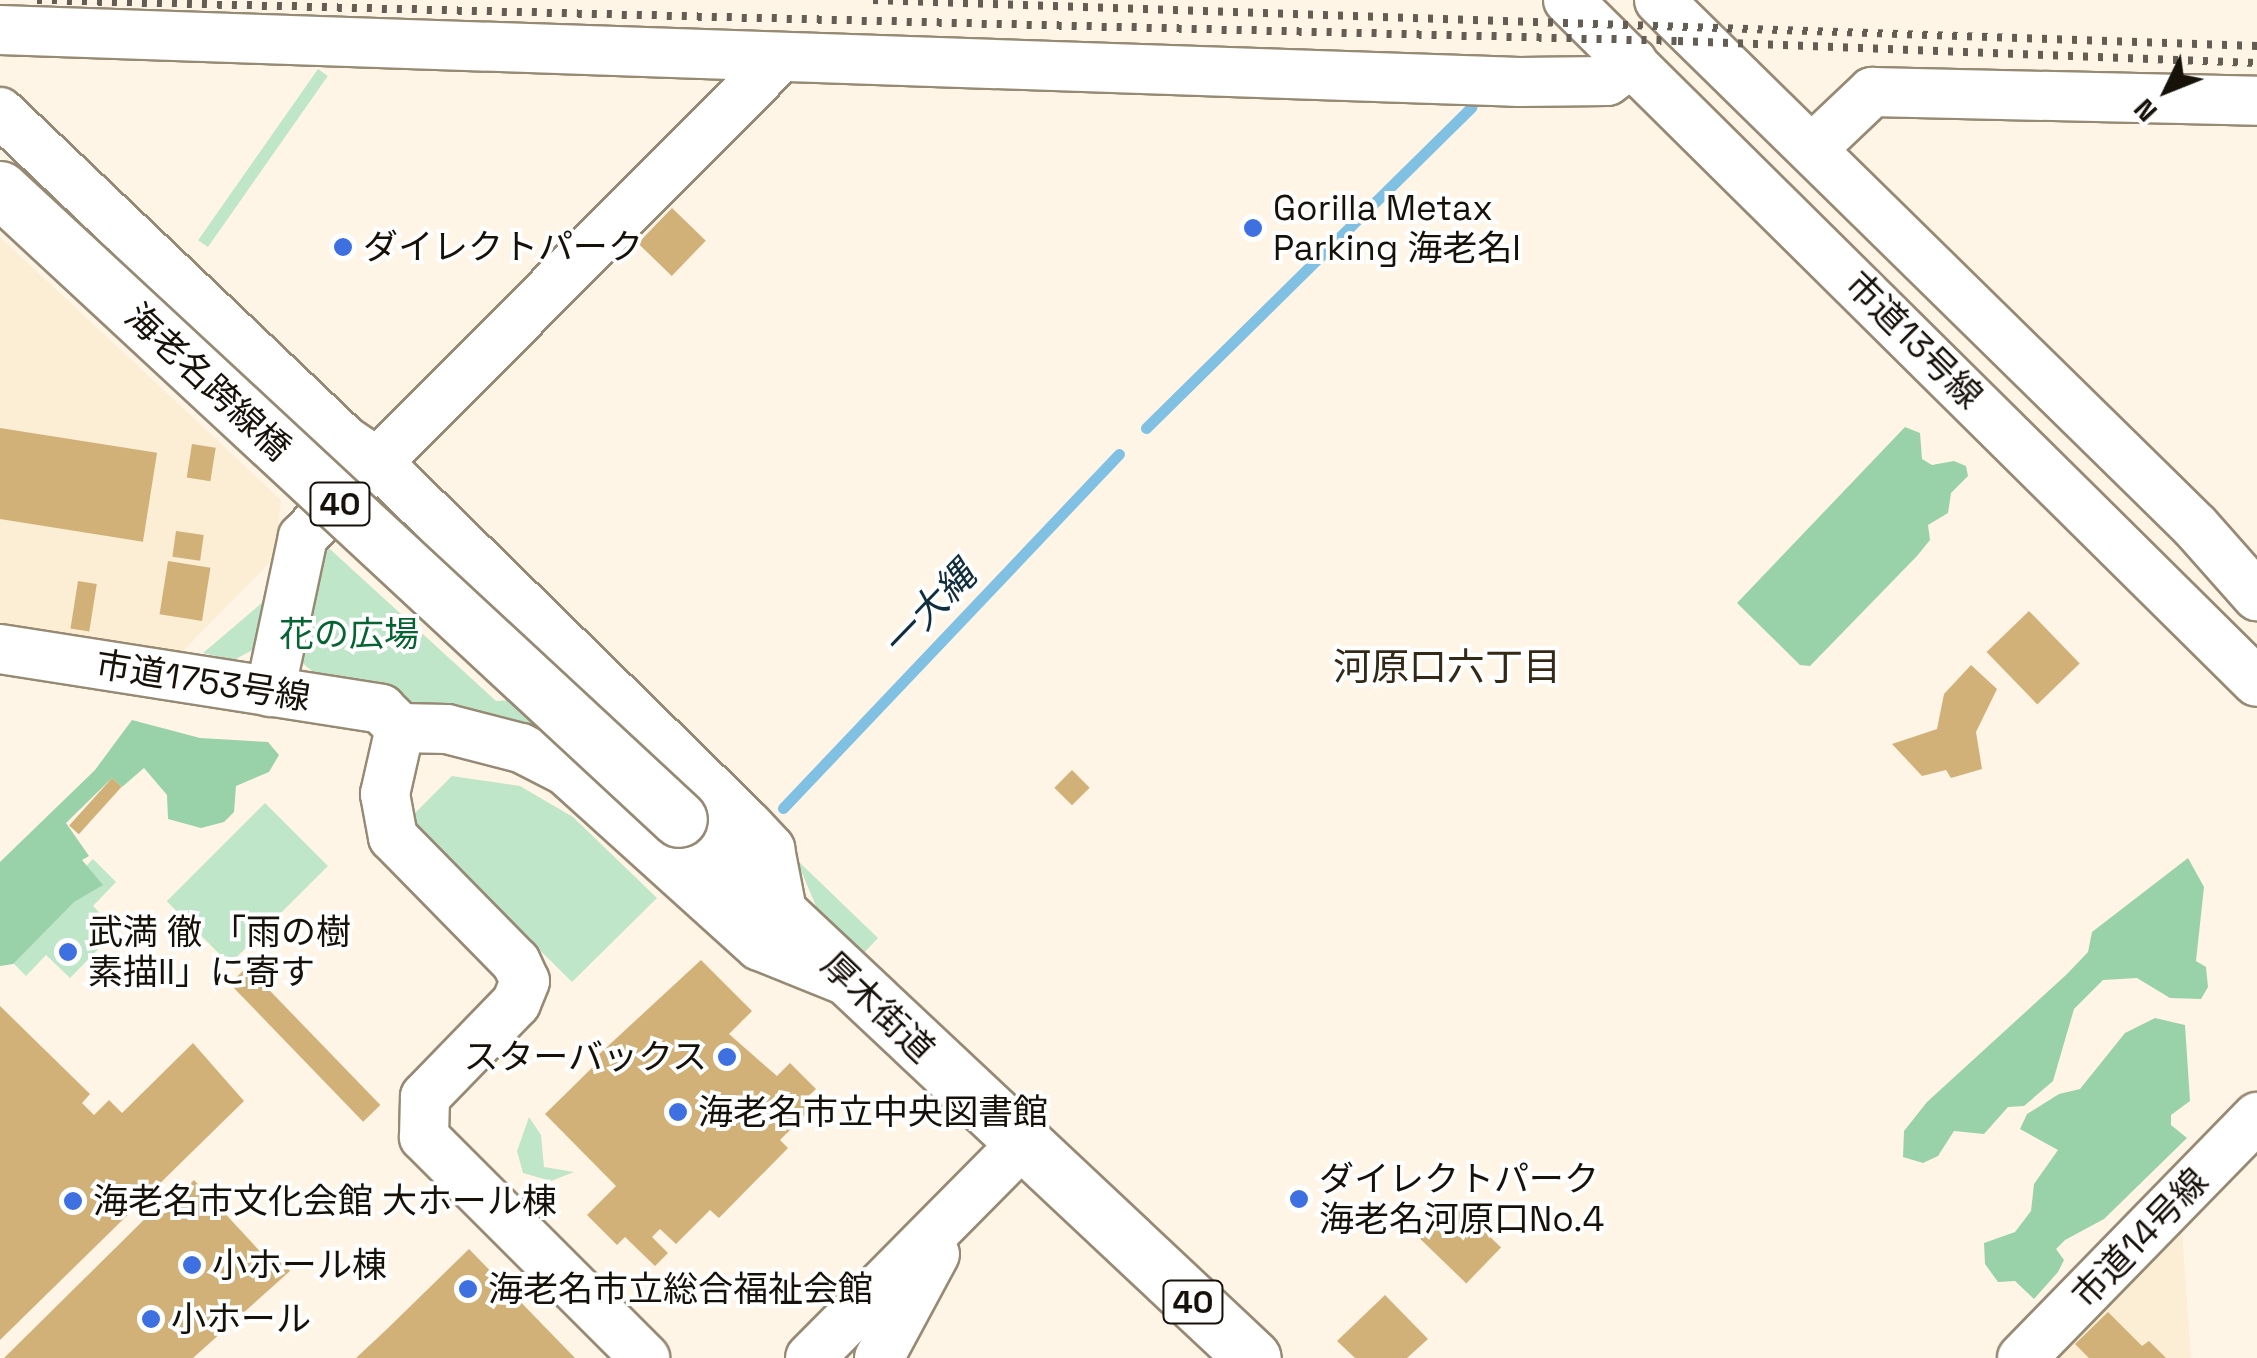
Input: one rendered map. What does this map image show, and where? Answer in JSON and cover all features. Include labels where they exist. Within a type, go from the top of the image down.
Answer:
[{"type":"main road","name":"海老名跨線橋","points":[[0,189],[679,819]]},
{"type":"main road","name":"厚木街道","points":[[679,819],[1253,1358]]},
{"type":"street","name":"市道13号線","points":[[1568,0],[2257,682]]},
{"type":"street","name":"市道13号線","points":[[1659,0],[2195,526],[2257,596]]},
{"type":"street","points":[[0,30],[778,60],[1518,82],[1607,81],[1633,62]]},
{"type":"street","points":[[270,692],[303,537],[778,60]]},
{"type":"street","points":[[1812,149],[1872,92],[2257,102]]},
{"type":"street","points":[[0,112],[344,439],[376,460],[770,849],[783,916]]},
{"type":"street","name":"市道1753号線","points":[[0,649],[381,710],[400,728]]},
{"type":"street","points":[[645,1358],[429,1145],[421,1105],[516,1003],[525,981],[516,962],[393,837],[385,794],[400,728],[447,729],[522,748],[566,771],[760,946],[852,983]]},
{"type":"street","name":"市道14号線","points":[[2022,1358],[2257,1117]]},
{"type":"street","points":[[810,1358],[1022,1144]]},
{"type":"street","points":[[879,1358],[960,1207]]},
{"type":"shaded area","points":[[0,237],[281,500],[275,557],[178,656],[0,628]]},
{"type":"shaded area","points":[[2181,1217],[2191,1358],[2046,1358]]},
{"type":"green space","points":[[318,69],[328,76],[208,247],[198,240]]},
{"type":"green space","points":[[1905,427],[1920,433],[1922,459],[1932,465],[1954,461],[1966,466],[1968,476],[1951,493],[1948,513],[1928,525],[1930,540],[1917,556],[1810,666],[1800,665],[1737,603]]},
{"type":"green space","name":"花の広場","points":[[319,539],[496,701],[511,700],[563,751],[419,709],[400,695],[317,675],[301,662]]},
{"type":"green space","points":[[277,590],[256,648],[234,660],[203,653]]},
{"type":"green space","points":[[132,720],[200,738],[268,742],[279,755],[269,772],[236,786],[234,812],[224,822],[201,828],[168,819],[167,795],[144,768],[122,787],[112,778],[66,823],[89,856],[82,860],[103,885],[74,902],[13,964],[0,966],[0,862],[95,770]]},
{"type":"green space","points":[[452,776],[520,786],[573,817],[657,898],[572,982],[408,820]]},
{"type":"green space","points":[[265,803],[328,866],[230,964],[167,901]]},
{"type":"green space","points":[[2188,858],[2204,887],[2196,961],[2206,967],[2208,987],[2201,999],[2170,998],[2137,978],[2103,980],[2074,1009],[2053,1081],[2024,1106],[2008,1107],[1984,1134],[1954,1131],[1938,1156],[1923,1163],[1903,1157],[1904,1131],[1927,1102],[2066,975],[2088,952],[2092,932]]},
{"type":"green space","points":[[93,859],[116,882],[93,906],[117,930],[70,978],[46,955],[26,976],[2,952]]},
{"type":"green space","points":[[796,859],[878,938],[862,955],[819,913]]},
{"type":"green space","points":[[2155,1018],[2185,1025],[2190,1101],[2171,1115],[2171,1125],[2187,1138],[2104,1219],[2056,1249],[2064,1260],[2034,1299],[2015,1281],[1998,1282],[1985,1264],[1984,1243],[2015,1232],[2031,1211],[2034,1184],[2058,1150],[2020,1129],[2027,1114],[2059,1094],[2080,1089],[2125,1033]]},
{"type":"green space","points":[[529,1117],[541,1135],[544,1167],[574,1172],[551,1181],[523,1173],[517,1151]]},
{"type":"building","points":[[672,208],[706,241],[672,276],[638,243]]},
{"type":"building","points":[[0,428],[157,453],[143,542],[0,519]]},
{"type":"building","points":[[192,444],[216,448],[210,481],[187,478]]},
{"type":"building","points":[[176,531],[204,535],[200,561],[172,557]]},
{"type":"building","points":[[168,561],[210,568],[202,621],[160,614]]},
{"type":"building","points":[[78,581],[97,584],[89,631],[70,628]]},
{"type":"building","points":[[2029,611],[2080,664],[2037,704],[1987,652]]},
{"type":"building","points":[[1971,665],[1997,689],[1976,732],[1982,769],[1951,778],[1946,770],[1922,776],[1892,744],[1937,729],[1944,694]]},
{"type":"building","points":[[1072,770],[1090,788],[1072,805],[1054,788]]},
{"type":"building","points":[[112,778],[122,787],[79,834],[69,826]]},
{"type":"building","name":"海老名市立中央図書館","points":[[701,960],[752,1011],[729,1034],[777,1076],[790,1063],[816,1089],[802,1102],[810,1110],[780,1140],[788,1148],[719,1218],[710,1210],[676,1244],[660,1229],[652,1237],[668,1253],[655,1266],[625,1237],[617,1245],[587,1215],[616,1186],[545,1114],[598,1062],[595,1058]]},
{"type":"building","points":[[247,967],[380,1105],[363,1122],[230,984]]},
{"type":"building","name":"海老名市文化会館 大ホール棟","points":[[0,1006],[90,1094],[82,1103],[94,1115],[109,1100],[122,1113],[193,1043],[244,1101],[0,1340]]},
{"type":"building","name":"小ホール棟","points":[[194,1180],[267,1259],[276,1252],[290,1271],[193,1358],[4,1358],[166,1198],[171,1203]]},
{"type":"building","points":[[1455,1203],[1501,1247],[1466,1283],[1420,1239]]},
{"type":"building","name":"海老名市立総合福祉会館","points":[[469,1249],[575,1358],[356,1358],[386,1330]]},
{"type":"building","points":[[1385,1295],[1428,1339],[1407,1358],[1355,1358],[1337,1341]]},
{"type":"building","points":[[2108,1312],[2142,1346],[2149,1341],[2166,1358],[2089,1358],[2075,1344]]},
{"type":"waterway","name":"一大縄","points":[[1146,428],[1471,107]]},
{"type":"waterway","name":"一大縄","points":[[783,808],[1119,454]]},
{"type":"railway","points":[[37,0],[1678,41],[2257,63]]},
{"type":"railway","points":[[873,0],[2257,46]]},
{"type":"place","name":"Gorilla Metax Parking 海老名I","points":[[1253,228]]},
{"type":"place","name":"ダイレクトパーク","points":[[343,247]]},
{"type":"place","name":"武満 徹 「雨の樹 素描II」に寄す","points":[[68,952]]},
{"type":"place","name":"スターバックス","points":[[727,1057]]},
{"type":"place","name":"海老名市立中央図書館","points":[[678,1112]]},
{"type":"place","name":"ダイレクトパーク 海老名河原口No.4","points":[[1299,1199]]},
{"type":"place","name":"海老名市文化会館 大ホール棟","points":[[73,1201]]},
{"type":"place","name":"小ホール棟","points":[[192,1265]]},
{"type":"place","name":"海老名市立総合福祉会館","points":[[468,1289]]},
{"type":"place","name":"小ホール","points":[[151,1319]]},
{"type":"district","name":"河原口六丁目","points":[[1447,668]]}]
